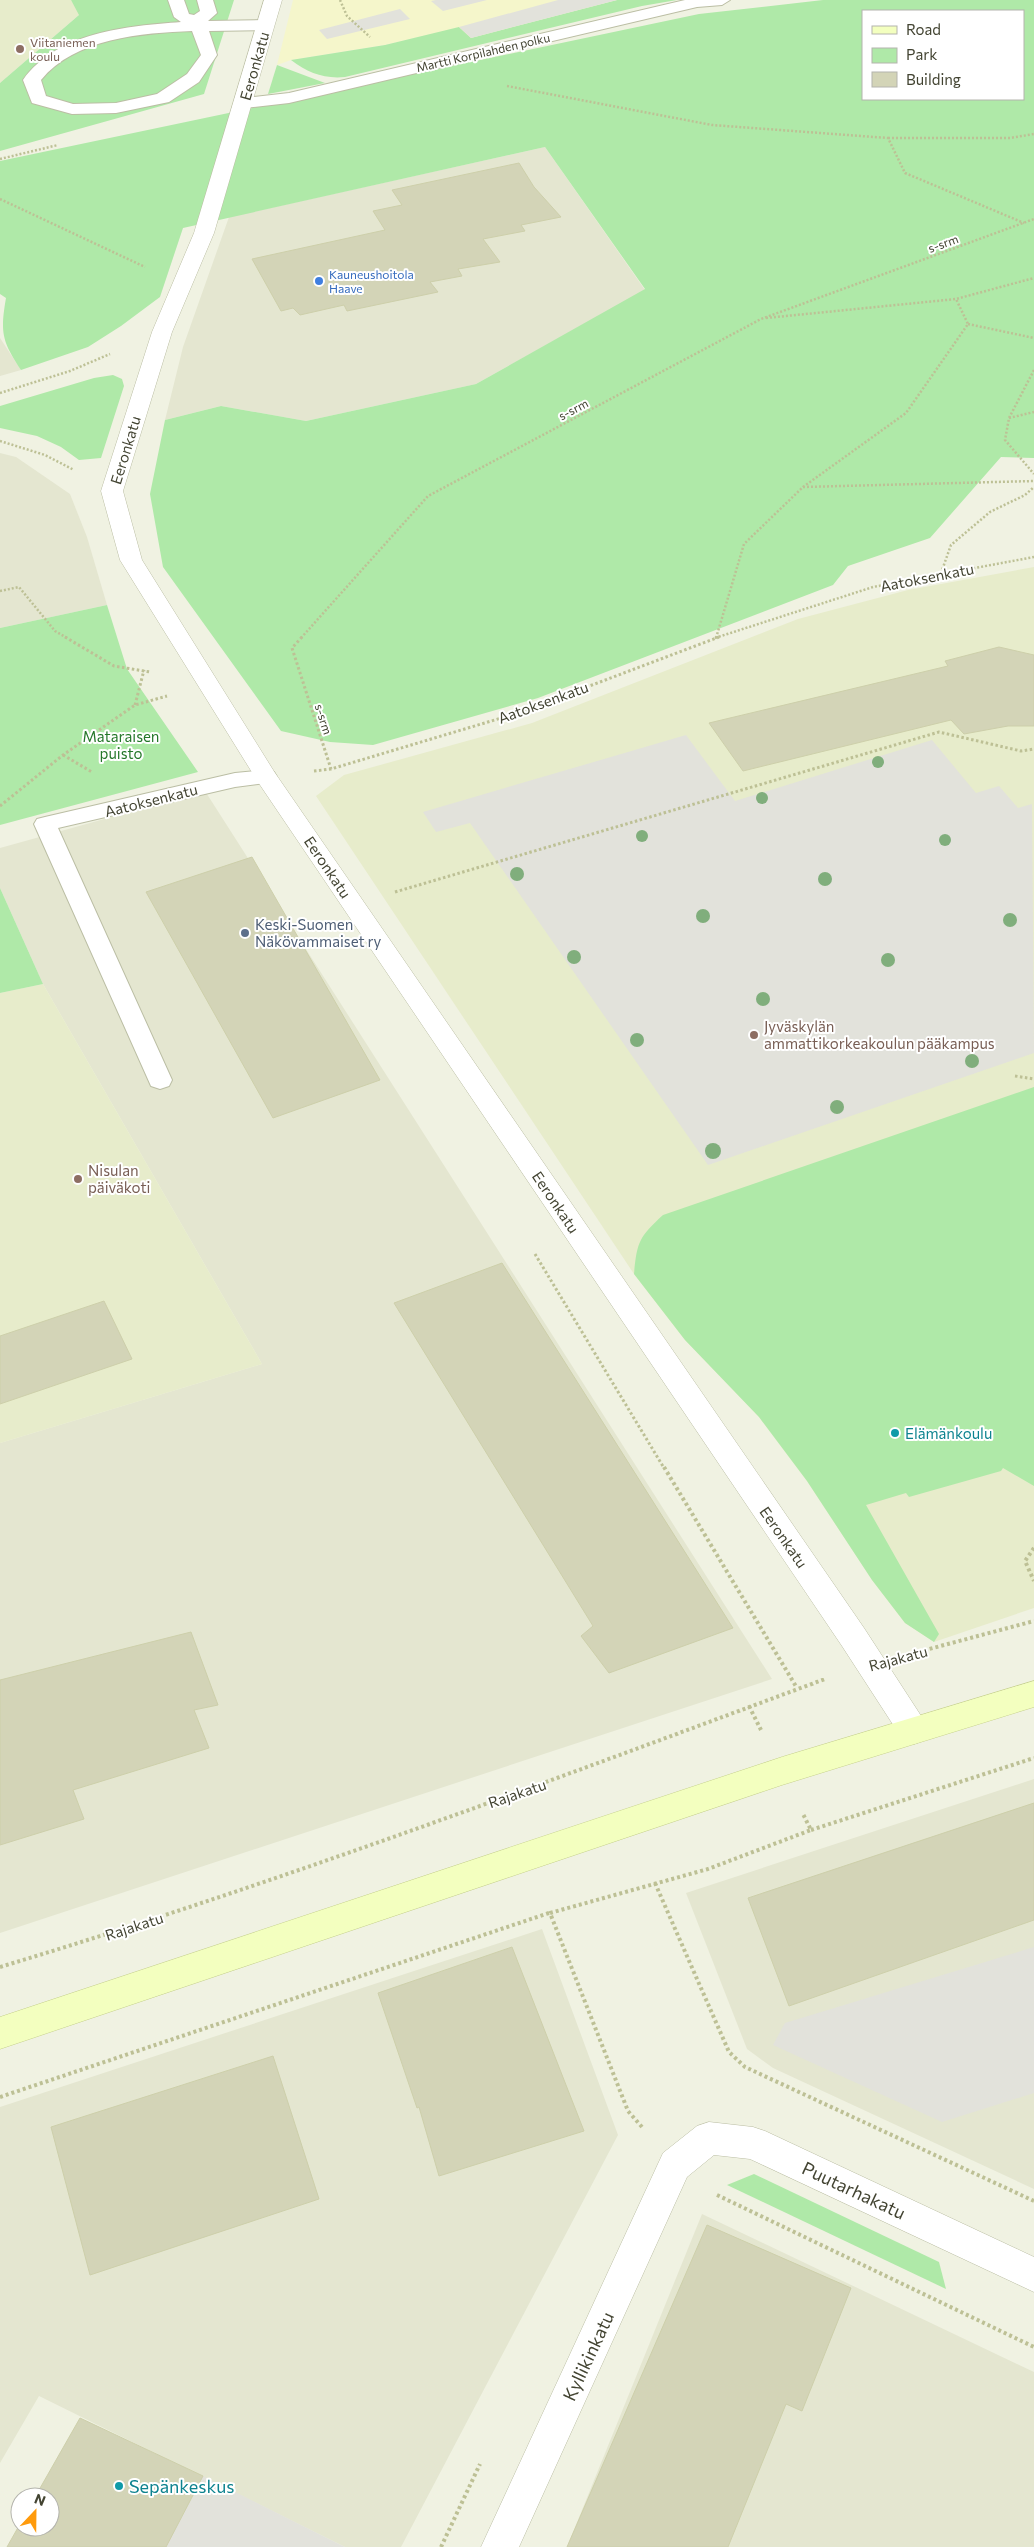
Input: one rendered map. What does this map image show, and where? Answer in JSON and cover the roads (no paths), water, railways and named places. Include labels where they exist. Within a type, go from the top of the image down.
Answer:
[{"type":"main road","points":[[0,2033],[782,1771],[1034,1694]]},
{"type":"street","name":"Eeronkatu","points":[[273,0],[204,233],[162,332],[112,490],[131,560],[266,777],[872,1665],[914,1731]]},
{"type":"street","name":"Puutarhakatu","points":[[675,2165],[709,2138],[753,2143],[1034,2275]]},
{"type":"street","name":"Kyllikinkatu","points":[[500,2547],[675,2165]]},
{"type":"lane","points":[[176,0],[182,16],[198,24],[209,55],[193,78],[163,98],[116,108],[72,109],[38,98],[32,80],[47,63],[79,45],[135,30],[198,24],[266,25]]},
{"type":"lane","points":[[198,24],[209,13],[205,0]]},
{"type":"lane","name":"Martti Korpilahden polku","points":[[244,103],[289,98],[687,4],[722,0]]},
{"type":"lane","points":[[102,39],[99,28],[106,21]]},
{"type":"lane","name":"Aatoksenkatu","points":[[160,1080],[45,824],[217,784],[266,777]]},
{"type":"place","name":"Viitaniemen koulu","points":[[20,49]]},
{"type":"place","name":"Kauneushoitola Haave","points":[[319,281]]},
{"type":"place","name":"Keski-Suomen Näkövammaiset ry","points":[[245,933]]},
{"type":"place","name":"Jyväskylän ammattikorkeakoulun pääkampus","points":[[754,1035]]},
{"type":"place","name":"Nisulan päiväkoti","points":[[78,1179]]},
{"type":"place","name":"Elämänkoulu","points":[[895,1433]]},
{"type":"place","name":"Sepänkeskus","points":[[119,2486]]},
{"type":"park label","name":"Mataraisen puisto","points":[[121,744]]}]
